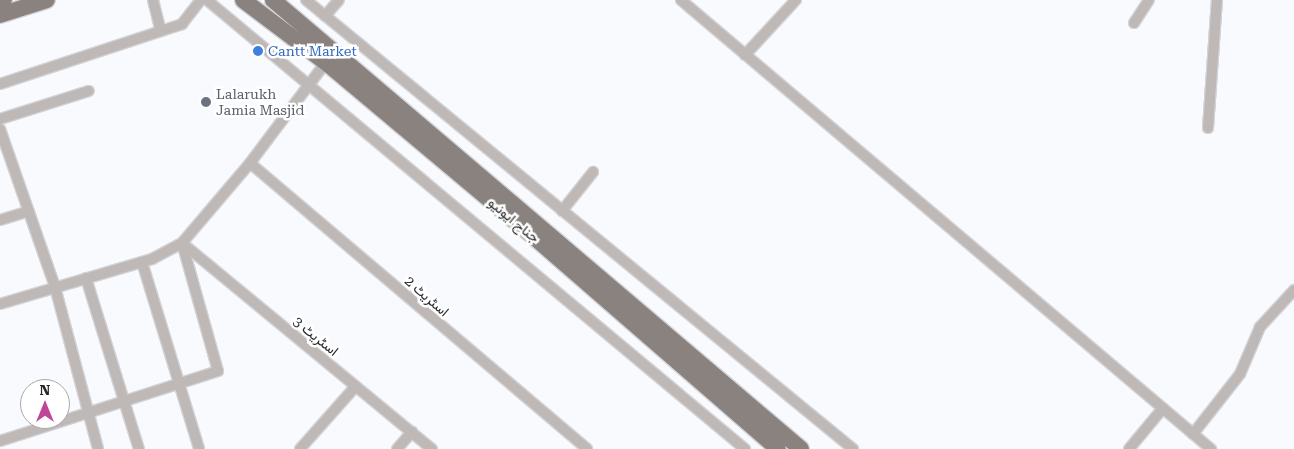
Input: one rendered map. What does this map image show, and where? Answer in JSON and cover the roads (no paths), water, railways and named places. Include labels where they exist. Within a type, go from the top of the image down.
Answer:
[{"type":"main road","points":[[0,1],[4,0]]},
{"type":"main road","points":[[0,15],[47,0]]},
{"type":"main road","name":"جناح ایونیو","points":[[273,0],[801,449]]},
{"type":"main road","name":"جناح ایونیو","points":[[244,2],[326,62],[778,449]]},
{"type":"street","points":[[153,0],[161,31]]},
{"type":"street","points":[[0,84],[182,24],[201,0]]},
{"type":"street","points":[[207,0],[745,449]]},
{"type":"street","points":[[306,0],[853,449]]},
{"type":"street","points":[[325,16],[339,0]]},
{"type":"street","points":[[681,0],[1211,449]]},
{"type":"street","points":[[745,55],[796,0]]},
{"type":"street","points":[[1134,24],[1149,0]]},
{"type":"street","points":[[1208,128],[1217,0]]},
{"type":"street","points":[[0,304],[142,262],[182,243],[250,163],[326,62]]},
{"type":"street","points":[[0,119],[90,91]]},
{"type":"street","points":[[0,129],[55,287],[98,449]]},
{"type":"street","name":"اسٹریٹ 2","points":[[250,163],[587,449]]},
{"type":"street","points":[[562,211],[593,172]]},
{"type":"street","points":[[0,220],[29,211]]},
{"type":"street","points":[[0,441],[218,371],[182,243]]},
{"type":"street","name":"اسٹریٹ 3","points":[[182,243],[412,432],[427,448]]},
{"type":"street","points":[[142,262],[176,385],[199,449]]},
{"type":"street","points":[[86,278],[139,449]]},
{"type":"street","points":[[1193,434],[1240,374],[1260,327],[1294,290]]},
{"type":"street","points":[[300,449],[356,386]]},
{"type":"street","points":[[1129,449],[1163,408]]},
{"type":"street","points":[[397,449],[412,432]]},
{"type":"place","name":"Cantt Market","points":[[258,51]]},
{"type":"place","name":"Lalarukh Jamia Masjid","points":[[206,102]]}]
